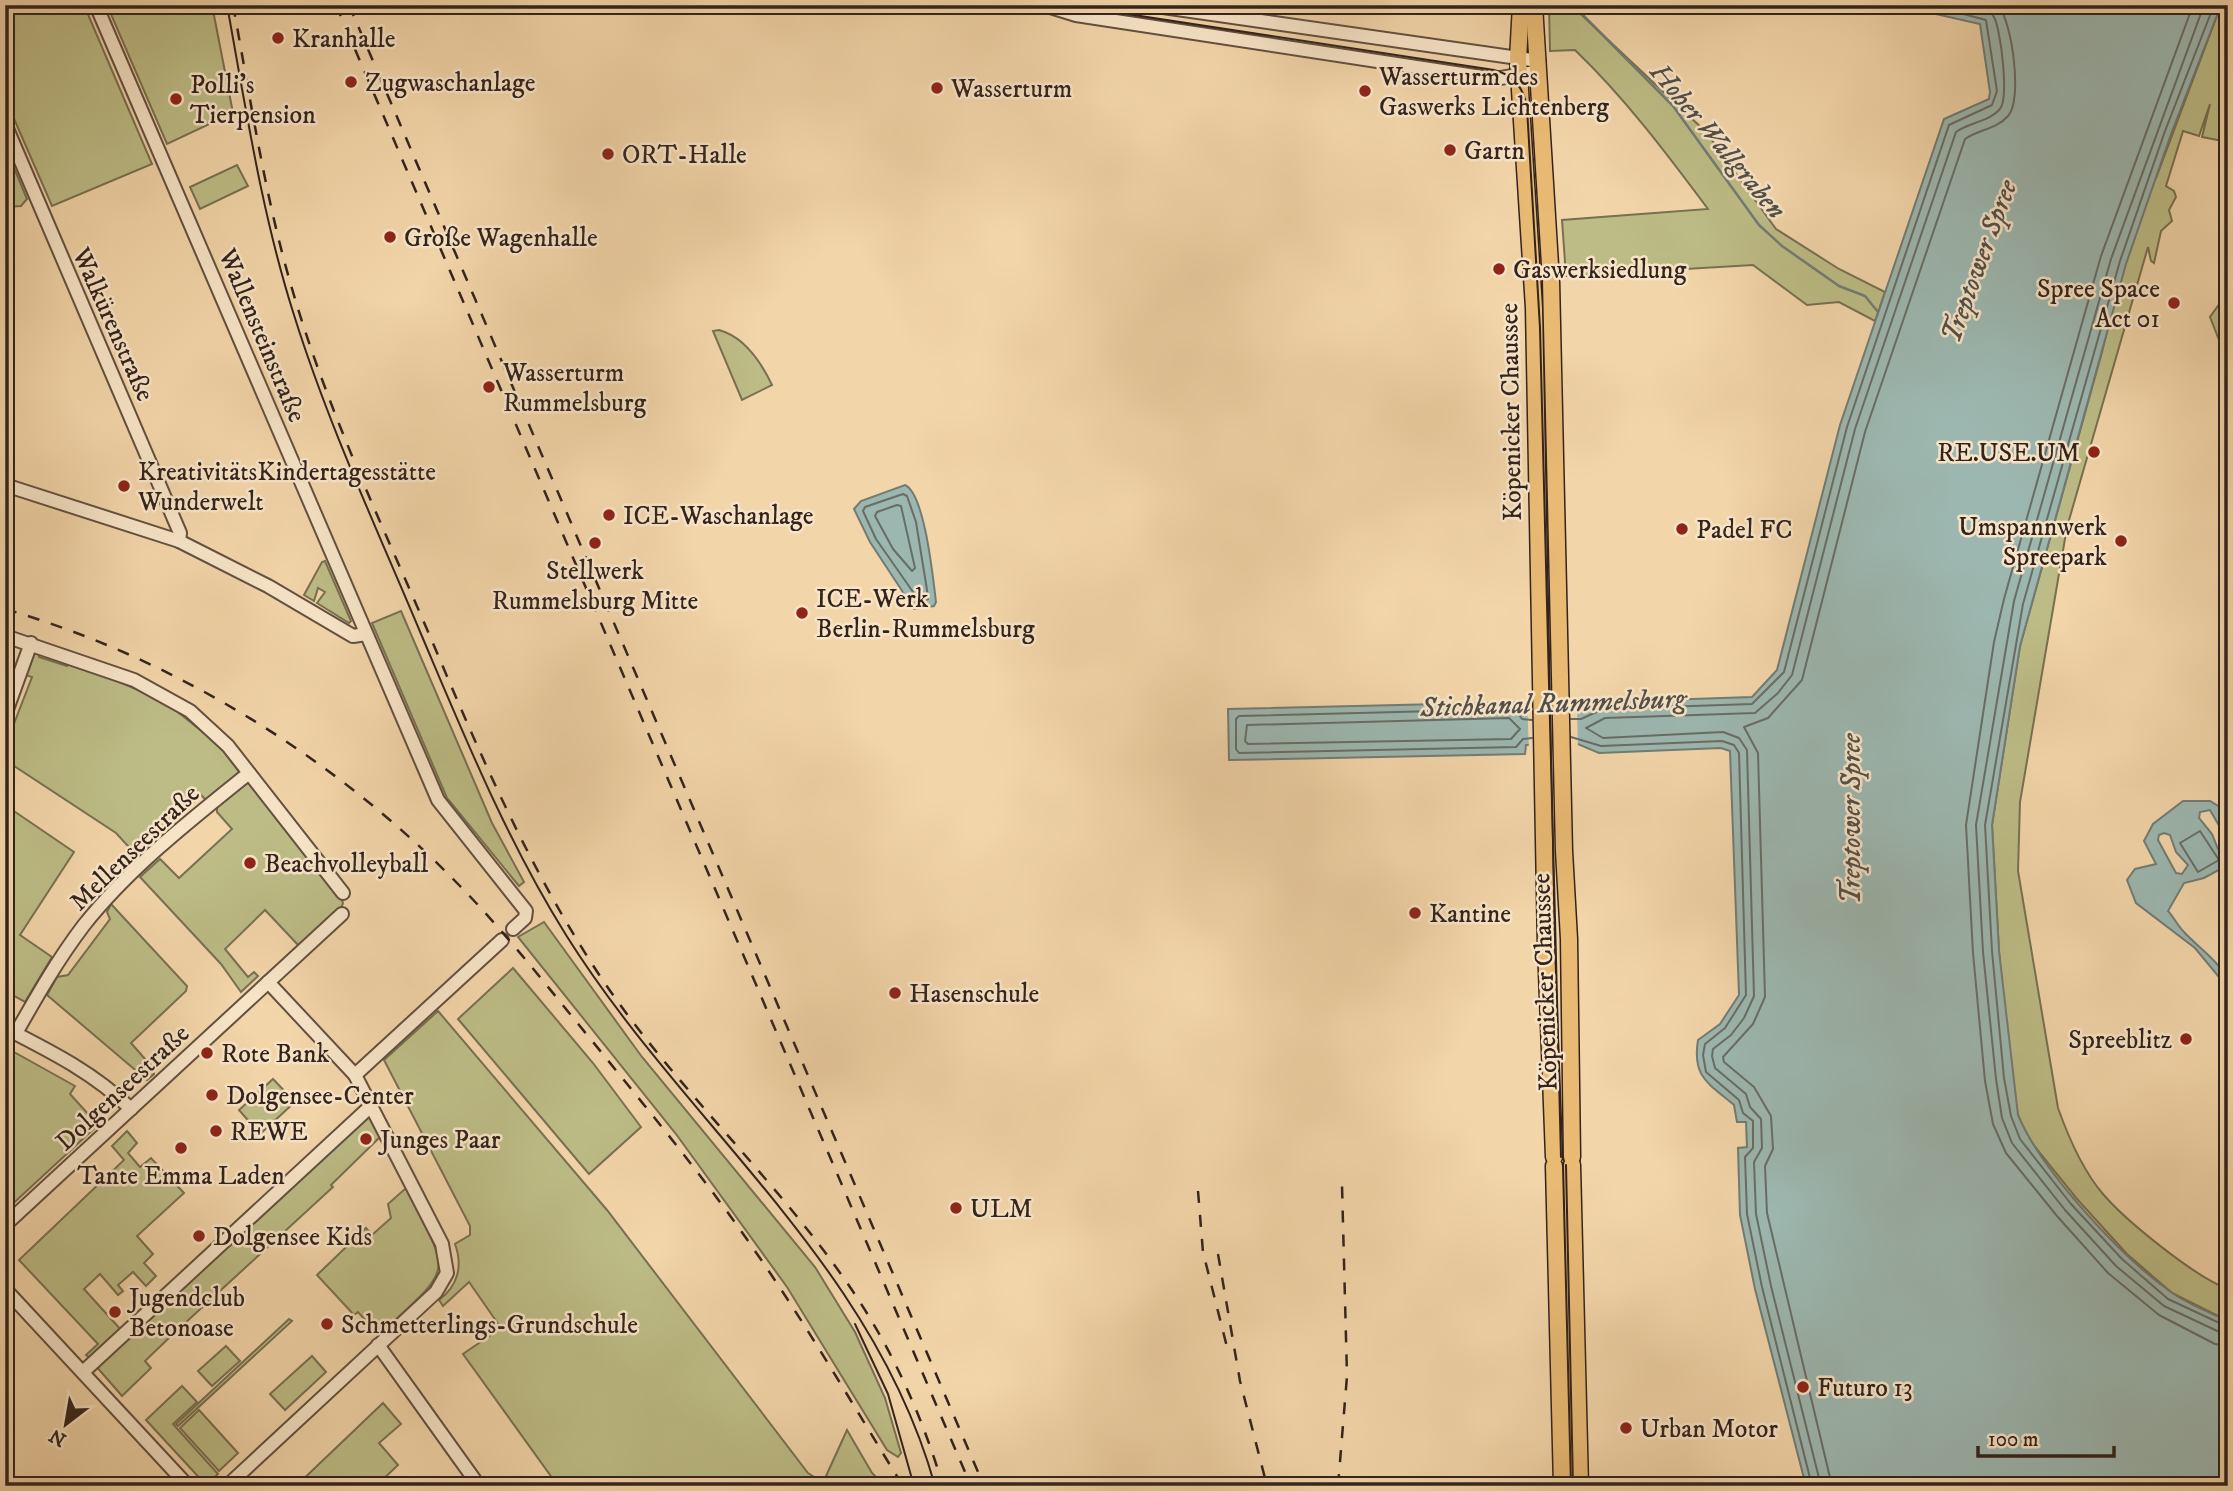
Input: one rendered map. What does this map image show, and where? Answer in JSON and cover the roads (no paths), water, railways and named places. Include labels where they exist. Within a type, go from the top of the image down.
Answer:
[{"type":"main road","name":"Köpenicker Chaussee","points":[[1521,5],[1518,59],[1534,308],[1537,570],[1543,692],[1546,946],[1562,1486]]},
{"type":"main road","name":"Köpenicker Chaussee","points":[[1534,5],[1551,281],[1560,691],[1569,939],[1580,1486]]},
{"type":"street","name":"Wallensteinstraße","points":[[96,5],[443,808],[526,911],[525,918],[513,929]]},
{"type":"street","points":[[1044,5],[1496,79],[1519,76],[1539,66]]},
{"type":"street","points":[[1149,5],[1518,59],[1539,66]]},
{"type":"street","name":"Walkürenstraße","points":[[5,124],[180,533],[180,541]]},
{"type":"street","points":[[5,485],[180,541],[268,586],[353,636],[366,634]]},
{"type":"street","points":[[5,636],[122,676],[172,699],[209,727],[249,773],[343,893]]},
{"type":"street","points":[[5,715],[31,643]]},
{"type":"street","name":"Mellenseestraße","points":[[131,1110],[112,1091],[72,1062],[11,1031],[85,924],[157,851],[249,773]]},
{"type":"street","name":"Dolgenseestraße","points":[[5,1224],[342,914]]},
{"type":"street","points":[[355,1074],[502,940]]},
{"type":"street","points":[[227,1486],[436,1292],[447,1273],[442,1244],[355,1074],[268,982]]},
{"type":"street","points":[[83,1372],[372,1105]]},
{"type":"street","points":[[5,1289],[188,1486]]},
{"type":"street","points":[[378,1345],[479,1486]]},
{"type":"water","name":"Treptower Spree","points":[[1896,5],[2221,5],[2171,134],[2126,264],[2020,646],[1992,825],[1999,951],[2018,1115],[2029,1137],[2063,1186],[2129,1257],[2177,1296],[2228,1321],[2228,1486],[1806,1486],[1755,1289],[1740,1215],[1738,1148],[1747,1147],[1746,1122],[1737,1122],[1734,1105],[1710,1085],[1697,1063],[1698,1040],[1720,1024],[1739,995],[1730,751],[1721,748],[1599,753],[1578,744],[1526,745],[1525,754],[1229,760],[1228,709],[1526,702],[1526,713],[1579,712],[1601,702],[1752,697],[1777,670],[1840,425],[1944,119],[1989,99],[1980,24]]},
{"type":"water","points":[[905,485],[912,492],[923,520],[933,575],[936,602],[934,606],[914,609],[870,542],[854,509],[861,501]]},
{"type":"water","points":[[2183,801],[2210,801],[2228,812],[2228,841],[2210,810],[2200,812],[2199,818],[2212,834],[2218,849],[2228,848],[2228,865],[2204,878],[2184,883],[2168,911],[2184,932],[2218,965],[2227,980],[2228,988],[2195,948],[2136,903],[2127,880],[2135,869],[2156,864],[2144,841],[2153,824]],"holes":[[[2159,835],[2170,835],[2176,852],[2188,865],[2182,874],[2176,873],[2158,840]]]},
{"type":"waterway","name":"Hoher Wallgraben","points":[[1573,5],[1673,106],[1759,225],[1782,246],[1839,286],[1865,296],[1878,312]]},
{"type":"tram line","points":[[227,5],[264,200],[283,277],[307,356],[370,516],[470,749],[506,825],[566,935],[613,1004],[772,1198],[822,1263],[868,1332],[906,1406],[935,1486]]},
{"type":"tram line","points":[[1068,5],[1494,70],[1517,83],[1523,94],[1527,108],[1540,328],[1561,1157]]},
{"type":"tram line","points":[[1566,1165],[1573,1486]]},
{"type":"tram line","points":[[855,1324],[888,1394],[914,1486]]},
{"type":"railway","points":[[233,5],[274,221],[307,337],[357,468],[506,809],[571,931],[626,1013],[691,1094],[794,1212],[856,1296],[907,1388],[943,1486]]},
{"type":"railway","points":[[336,5],[971,1486]]},
{"type":"railway","points":[[349,5],[984,1486]]},
{"type":"railway","points":[[5,609],[130,655],[250,718],[306,755],[360,796],[411,839],[459,885],[527,962],[716,1197],[794,1309],[903,1486]]},
{"type":"railway","points":[[1338,1486],[1347,1376],[1342,1185]]},
{"type":"railway","points":[[1198,1191],[1203,1252],[1228,1351]]},
{"type":"railway","points":[[1218,1254],[1240,1381],[1267,1486]]},
{"type":"place","name":"Kranhalle","points":[[278,38]]},
{"type":"place","name":"Zugwaschanlage","points":[[351,82]]},
{"type":"place","name":"Wasserturm","points":[[937,88]]},
{"type":"place","name":"Wasserturm des Gaswerks Lichtenberg","points":[[1365,91]]},
{"type":"place","name":"Polli's Tierpension","points":[[176,99]]},
{"type":"place","name":"Gartn","points":[[1450,150]]},
{"type":"place","name":"ORT-Halle","points":[[608,154]]},
{"type":"place","name":"Große Wagenhalle","points":[[390,237]]},
{"type":"place","name":"Gaswerksiedlung","points":[[1499,269]]},
{"type":"place","name":"Spree Space Act 01","points":[[2174,303]]},
{"type":"place","name":"Wasserturm Rummelsburg","points":[[489,387]]},
{"type":"place","name":"RE.USE.UM","points":[[2094,452]]},
{"type":"place","name":"KreativitätsKindertagesstätte Wunderwelt","points":[[124,486]]},
{"type":"place","name":"ICE-Waschanlage","points":[[609,515]]},
{"type":"place","name":"Padel FC","points":[[1682,529]]},
{"type":"place","name":"Umspannwerk Spreepark","points":[[2121,541]]},
{"type":"place","name":"Stellwerk Rummelsburg Mitte","points":[[595,543]]},
{"type":"place","name":"ICE-Werk Berlin-Rummelsburg","points":[[802,613]]},
{"type":"place","name":"Beachvolleyball","points":[[250,863]]},
{"type":"place","name":"Kantine","points":[[1415,913]]},
{"type":"place","name":"Hasenschule","points":[[895,993]]},
{"type":"place","name":"Spreeblitz","points":[[2186,1039]]},
{"type":"place","name":"Rote Bank","points":[[207,1053]]},
{"type":"place","name":"Dolgensee-Center","points":[[212,1095]]},
{"type":"place","name":"REWE","points":[[216,1131]]},
{"type":"place","name":"Junges Paar","points":[[366,1139]]},
{"type":"place","name":"Tante Emma Laden","points":[[181,1148]]},
{"type":"place","name":"ULM","points":[[956,1208]]},
{"type":"place","name":"Dolgensee Kids","points":[[199,1236]]},
{"type":"place","name":"Jugendclub Betonoase","points":[[115,1312]]},
{"type":"place","name":"Schmetterlings-Grundschule","points":[[327,1324]]},
{"type":"place","name":"Futuro 13","points":[[1803,1387]]},
{"type":"place","name":"Urban Motor","points":[[1626,1428]]},
{"type":"water label","name":"Stichkanal Rummelsburg","points":[[1553,702]]}]
